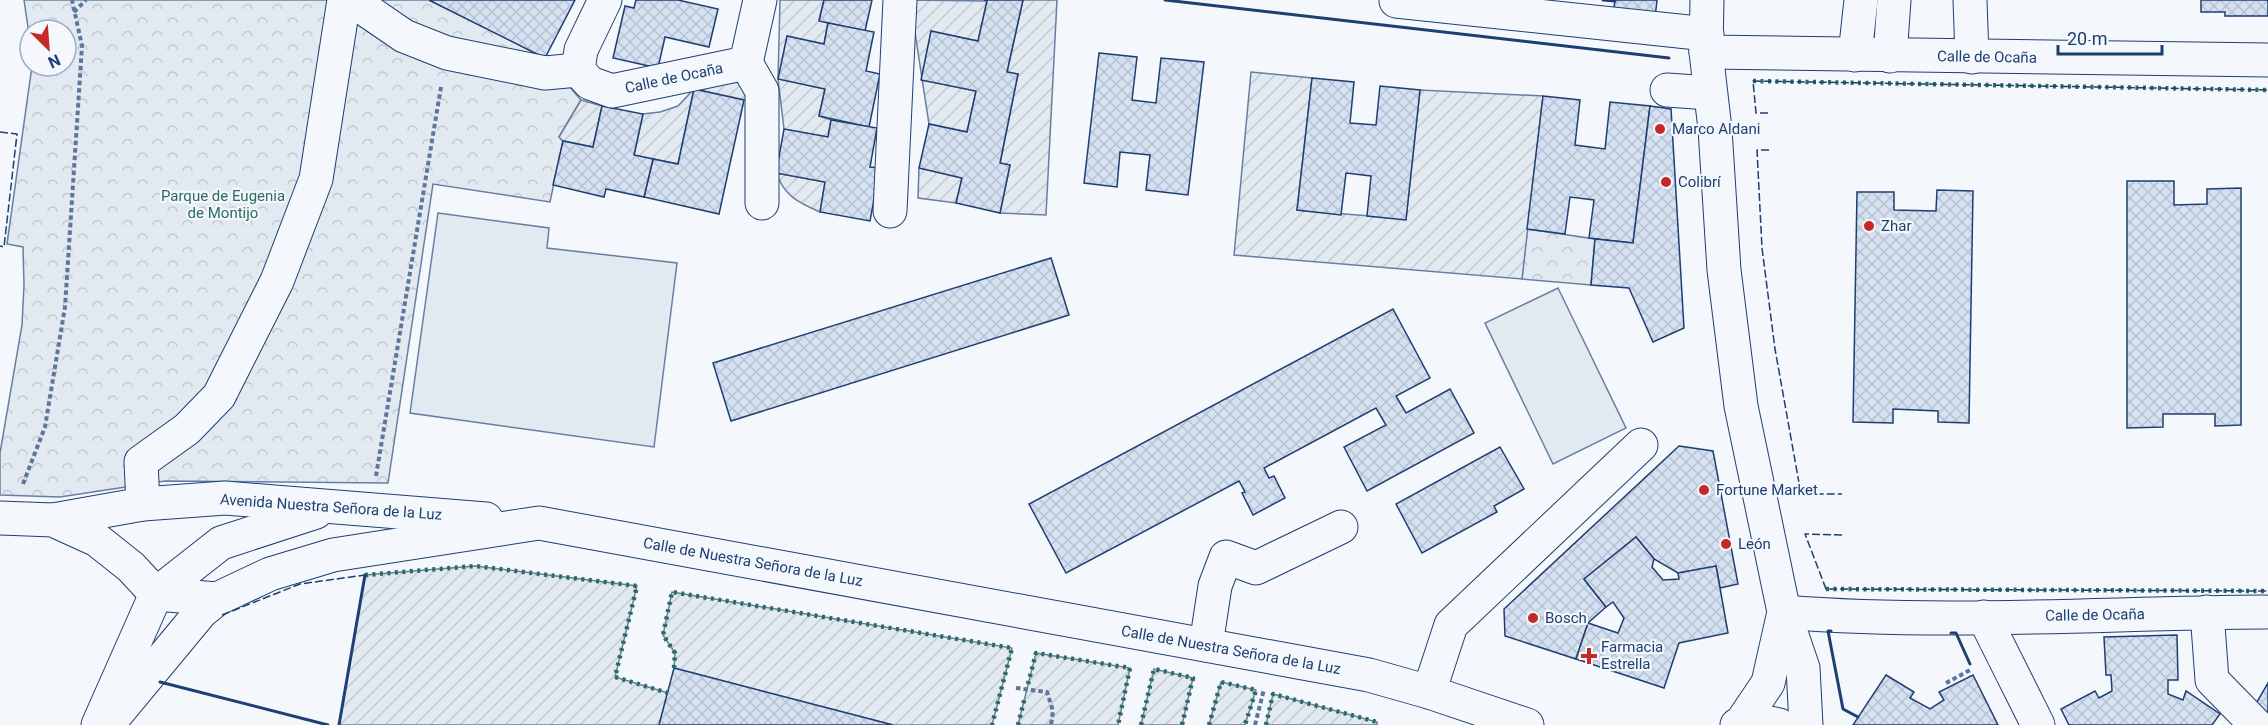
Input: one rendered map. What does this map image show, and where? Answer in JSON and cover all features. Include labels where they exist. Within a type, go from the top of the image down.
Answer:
[{"type":"street","points":[[143,504],[141,462],[186,429],[219,396],[277,281],[316,179],[344,0]]},
{"type":"street","points":[[358,0],[369,12],[404,36],[447,53],[545,73],[578,70],[581,50],[605,0]]},
{"type":"street","points":[[760,0],[746,63],[762,91],[762,203]]},
{"type":"street","points":[[890,211],[900,0]]},
{"type":"street","points":[[1707,0],[1710,93],[1715,129],[1724,270],[1741,406],[1784,612],[1803,668],[1806,725]]},
{"type":"street","points":[[1855,55],[1861,0]]},
{"type":"street","points":[[1890,56],[1894,0]]},
{"type":"street","points":[[1970,0],[1972,57]]},
{"type":"street","name":"Calle de Ocaña","points":[[1396,2],[1707,43],[1855,55],[2268,60]]},
{"type":"street","name":"Calle de Ocaña","points":[[578,70],[590,83],[612,92],[746,63]]},
{"type":"street","points":[[1667,90],[1710,93]]},
{"type":"street","points":[[1429,692],[1451,625],[1641,445]]},
{"type":"street","name":"Avenida Nuestra Señora de la Luz","points":[[53,520],[143,504],[225,498],[539,523]]},
{"type":"street","points":[[98,725],[156,594],[221,543],[329,508]]},
{"type":"street","points":[[0,518],[53,520],[98,540],[131,567],[156,594]]},
{"type":"street","name":"Calle de Nuestra Señora de la Luz","points":[[156,594],[217,599],[270,574],[333,555],[539,523],[1369,675],[1429,692],[1527,725]]},
{"type":"street","points":[[1206,645],[1215,586],[1226,557],[1256,568],[1341,527]]},
{"type":"street","points":[[107,725],[201,612],[217,599]]},
{"type":"street","points":[[1739,724],[1768,683],[1784,612]]},
{"type":"street","name":"Calle de Ocaña","points":[[1784,612],[1818,615],[1984,617],[2265,612]]},
{"type":"street","points":[[2207,612],[2212,680],[2256,725]]},
{"type":"street","points":[[1984,617],[2038,725]]},
{"type":"street","points":[[1739,724],[1759,722],[1779,725]]},
{"type":"path","points":[[22,487],[45,427],[65,307],[82,46],[72,0]]},
{"type":"path","points":[[74,12],[86,0]]},
{"type":"path","points":[[375,483],[447,53]]},
{"type":"path","points":[[1946,683],[1980,664]]},
{"type":"path","points":[[1255,725],[1265,684]]},
{"type":"path","points":[[1016,688],[1047,692],[1053,711],[1051,725]]},
{"type":"green space","name":"Parque de Eugenia de Montijo","points":[[24,0],[429,0],[545,58],[581,100],[559,137],[563,141],[550,202],[433,184],[388,483],[165,481],[60,497],[0,495],[0,453],[22,325],[24,285],[23,247],[7,244],[30,78],[78,78],[78,18],[27,18]]},
{"type":"green space","points":[[780,0],[824,0],[819,20],[828,23],[824,44],[787,37],[779,79],[825,89],[819,116],[831,120],[828,137],[784,129],[778,79]]},
{"type":"green space","points":[[910,0],[987,1],[978,41],[931,32],[922,79]]},
{"type":"green space","points":[[1023,0],[1057,0],[1046,215],[1000,213],[1010,165],[1000,163],[1018,74],[1007,72]]},
{"type":"green space","points":[[1251,72],[1312,78],[1297,210],[1406,219],[1420,90],[1543,96],[1522,279],[1234,255]]},
{"type":"green space","points":[[739,79],[750,101],[694,89]]},
{"type":"green space","points":[[922,80],[976,91],[967,132],[929,124]]},
{"type":"green space","points":[[694,89],[678,164],[634,155],[643,114],[660,112],[678,106]]},
{"type":"green space","points":[[581,100],[602,106],[593,147],[563,141],[559,137]]},
{"type":"green space","points":[[919,168],[962,178],[956,203],[918,198]]},
{"type":"green space","points":[[776,173],[825,182],[820,212],[788,193]]},
{"type":"green space","points":[[438,213],[549,228],[547,248],[677,263],[654,447],[410,413]]},
{"type":"green space","points":[[1527,229],[1595,239],[1591,285],[1522,279]]},
{"type":"green space","points":[[1558,288],[1626,428],[1553,464],[1485,323]]},
{"type":"green space","points":[[475,566],[637,586],[615,677],[668,693],[659,725],[339,725],[365,575]]},
{"type":"green space","points":[[672,592],[1012,648],[992,725],[893,725],[674,668],[675,653],[663,635]]},
{"type":"green space","points":[[1036,653],[1130,668],[1118,725],[1018,725]]},
{"type":"green space","points":[[1154,669],[1193,678],[1182,725],[1141,725]]},
{"type":"green space","points":[[1221,682],[1256,690],[1245,725],[1209,725]]},
{"type":"green space","points":[[1273,694],[1377,722],[1377,725],[1266,725]]},
{"type":"building","points":[[429,0],[575,0],[545,58]]},
{"type":"building","points":[[636,0],[678,0],[718,9],[709,47],[665,37],[658,68],[613,58],[625,6],[634,8]]},
{"type":"building","points":[[824,0],[872,0],[865,31],[819,21]]},
{"type":"building","points":[[984,0],[1023,0],[1007,72],[1018,74],[1000,163],[1010,165],[1000,213],[956,203],[962,178],[919,168],[929,124],[967,132],[976,91],[921,80],[931,31],[978,41],[987,1]]},
{"type":"building","points":[[1615,0],[1657,0],[1655,18],[1613,15]]},
{"type":"building","points":[[2201,0],[2268,0],[2268,16],[2225,16],[2225,12],[2201,12]]},
{"type":"building","points":[[828,23],[874,32],[866,71],[880,74],[869,127],[819,116],[825,89],[778,79],[787,36],[824,44]]},
{"type":"building","points":[[1099,53],[1137,57],[1132,100],[1156,103],[1161,58],[1204,62],[1188,195],[1146,190],[1150,155],[1120,152],[1117,187],[1084,183]]},
{"type":"building","points":[[1312,78],[1354,82],[1350,123],[1376,125],[1380,86],[1420,90],[1406,220],[1367,216],[1371,176],[1346,173],[1341,215],[1297,210]]},
{"type":"building","points":[[694,89],[744,100],[719,214],[644,197],[653,159],[678,164]]},
{"type":"building","points":[[1543,96],[1580,100],[1575,145],[1605,149],[1610,102],[1650,106],[1633,243],[1589,238],[1594,200],[1570,197],[1565,234],[1527,229]]},
{"type":"building","points":[[602,106],[643,114],[634,155],[653,159],[644,197],[606,189],[604,197],[553,185],[563,141],[593,147]]},
{"type":"building","points":[[1650,106],[1671,109],[1684,328],[1653,342],[1629,288],[1591,285],[1595,239],[1633,243]]},
{"type":"building","points":[[831,120],[877,128],[870,167],[880,168],[870,221],[820,212],[825,182],[776,173],[784,129],[828,137]]},
{"type":"building","points":[[2127,181],[2174,181],[2174,205],[2207,204],[2207,189],[2241,188],[2241,425],[2215,426],[2215,414],[2163,414],[2163,427],[2127,428]]},
{"type":"building","points":[[1937,190],[1973,191],[1969,423],[1938,422],[1938,411],[1893,409],[1893,423],[1853,422],[1857,192],[1894,192],[1894,210],[1936,211]]},
{"type":"building","points":[[1051,258],[1069,315],[731,421],[713,363]]},
{"type":"building","points":[[1393,309],[1430,378],[1396,396],[1406,413],[1450,389],[1474,433],[1367,491],[1344,447],[1386,425],[1376,408],[1264,468],[1269,478],[1274,476],[1285,498],[1253,515],[1239,481],[1066,573],[1029,504]]},
{"type":"building","points":[[1679,446],[1713,451],[1738,584],[1720,588],[1716,566],[1678,573],[1654,559],[1636,537],[1584,579],[1606,607],[1588,623],[1576,659],[1505,636],[1504,609]]},
{"type":"building","points":[[1500,447],[1524,489],[1494,506],[1497,512],[1422,553],[1396,504]]},
{"type":"building","points":[[1636,537],[1654,559],[1652,567],[1663,580],[1679,579],[1678,573],[1716,566],[1728,633],[1679,643],[1664,688],[1576,659],[1588,623],[1618,633],[1624,618],[1613,602],[1606,607],[1584,579]]},
{"type":"building","points":[[2177,635],[2178,680],[2168,680],[2168,694],[2183,700],[2186,691],[2220,714],[2212,725],[2069,725],[2061,709],[2095,691],[2099,698],[2112,691],[2111,675],[2106,675],[2104,637]]},
{"type":"building","points":[[674,668],[893,725],[659,725]]},
{"type":"building","points":[[1886,675],[1914,692],[1910,698],[1930,709],[1944,700],[1939,692],[1973,675],[1998,725],[1853,725]]},
{"type":"building","points":[[2268,683],[2268,716],[2254,707]]},
{"type":"hedge","points":[[1753,81],[2268,90]]},
{"type":"hedge","points":[[365,575],[475,566],[637,586],[615,677],[668,693]]},
{"type":"hedge","points":[[1826,589],[2268,591]]},
{"type":"hedge","points":[[674,668],[675,653],[663,635],[672,592],[1012,648],[992,725]]},
{"type":"hedge","points":[[1028,684],[1036,653],[1130,668],[1118,725]]},
{"type":"hedge","points":[[1141,725],[1154,669],[1193,678],[1182,725]]},
{"type":"hedge","points":[[1209,725],[1221,682],[1256,690],[1245,725]]},
{"type":"hedge","points":[[1266,725],[1273,694],[1377,722]]},
{"type":"hedge","points":[[1018,725],[1025,697]]},
{"type":"fence","points":[[1768,113],[1756,113],[1753,81],[2268,90]]},
{"type":"fence","points":[[0,132],[17,134],[4,247],[0,246]]},
{"type":"fence","points":[[1769,150],[1757,150],[1762,248],[1775,349],[1801,494],[1842,494]]},
{"type":"fence","points":[[1842,535],[1805,534],[1826,589],[2268,591]]},
{"type":"fence","points":[[222,615],[300,584],[365,575]]},
{"type":"wall","points":[[1165,0],[1669,58]]},
{"type":"wall","points":[[1603,0],[1615,1]]},
{"type":"wall","points":[[339,725],[365,575]]},
{"type":"wall","points":[[1831,631],[1828,631],[1843,709],[1858,717]]},
{"type":"wall","points":[[1951,633],[1956,633],[1970,664]]},
{"type":"wall","points":[[160,682],[328,725]]},
{"type":"place","name":"Marco Aldani","points":[[1660,129]]},
{"type":"place","name":"Colibrí","points":[[1666,182]]},
{"type":"place","name":"Zhar","points":[[1869,226]]},
{"type":"place","name":"Fortune Market","points":[[1704,490]]},
{"type":"place","name":"León","points":[[1726,544]]},
{"type":"place","name":"Bosch","points":[[1533,618]]},
{"type":"place","name":"Farmacia Estrella","points":[[1589,656]]}]
